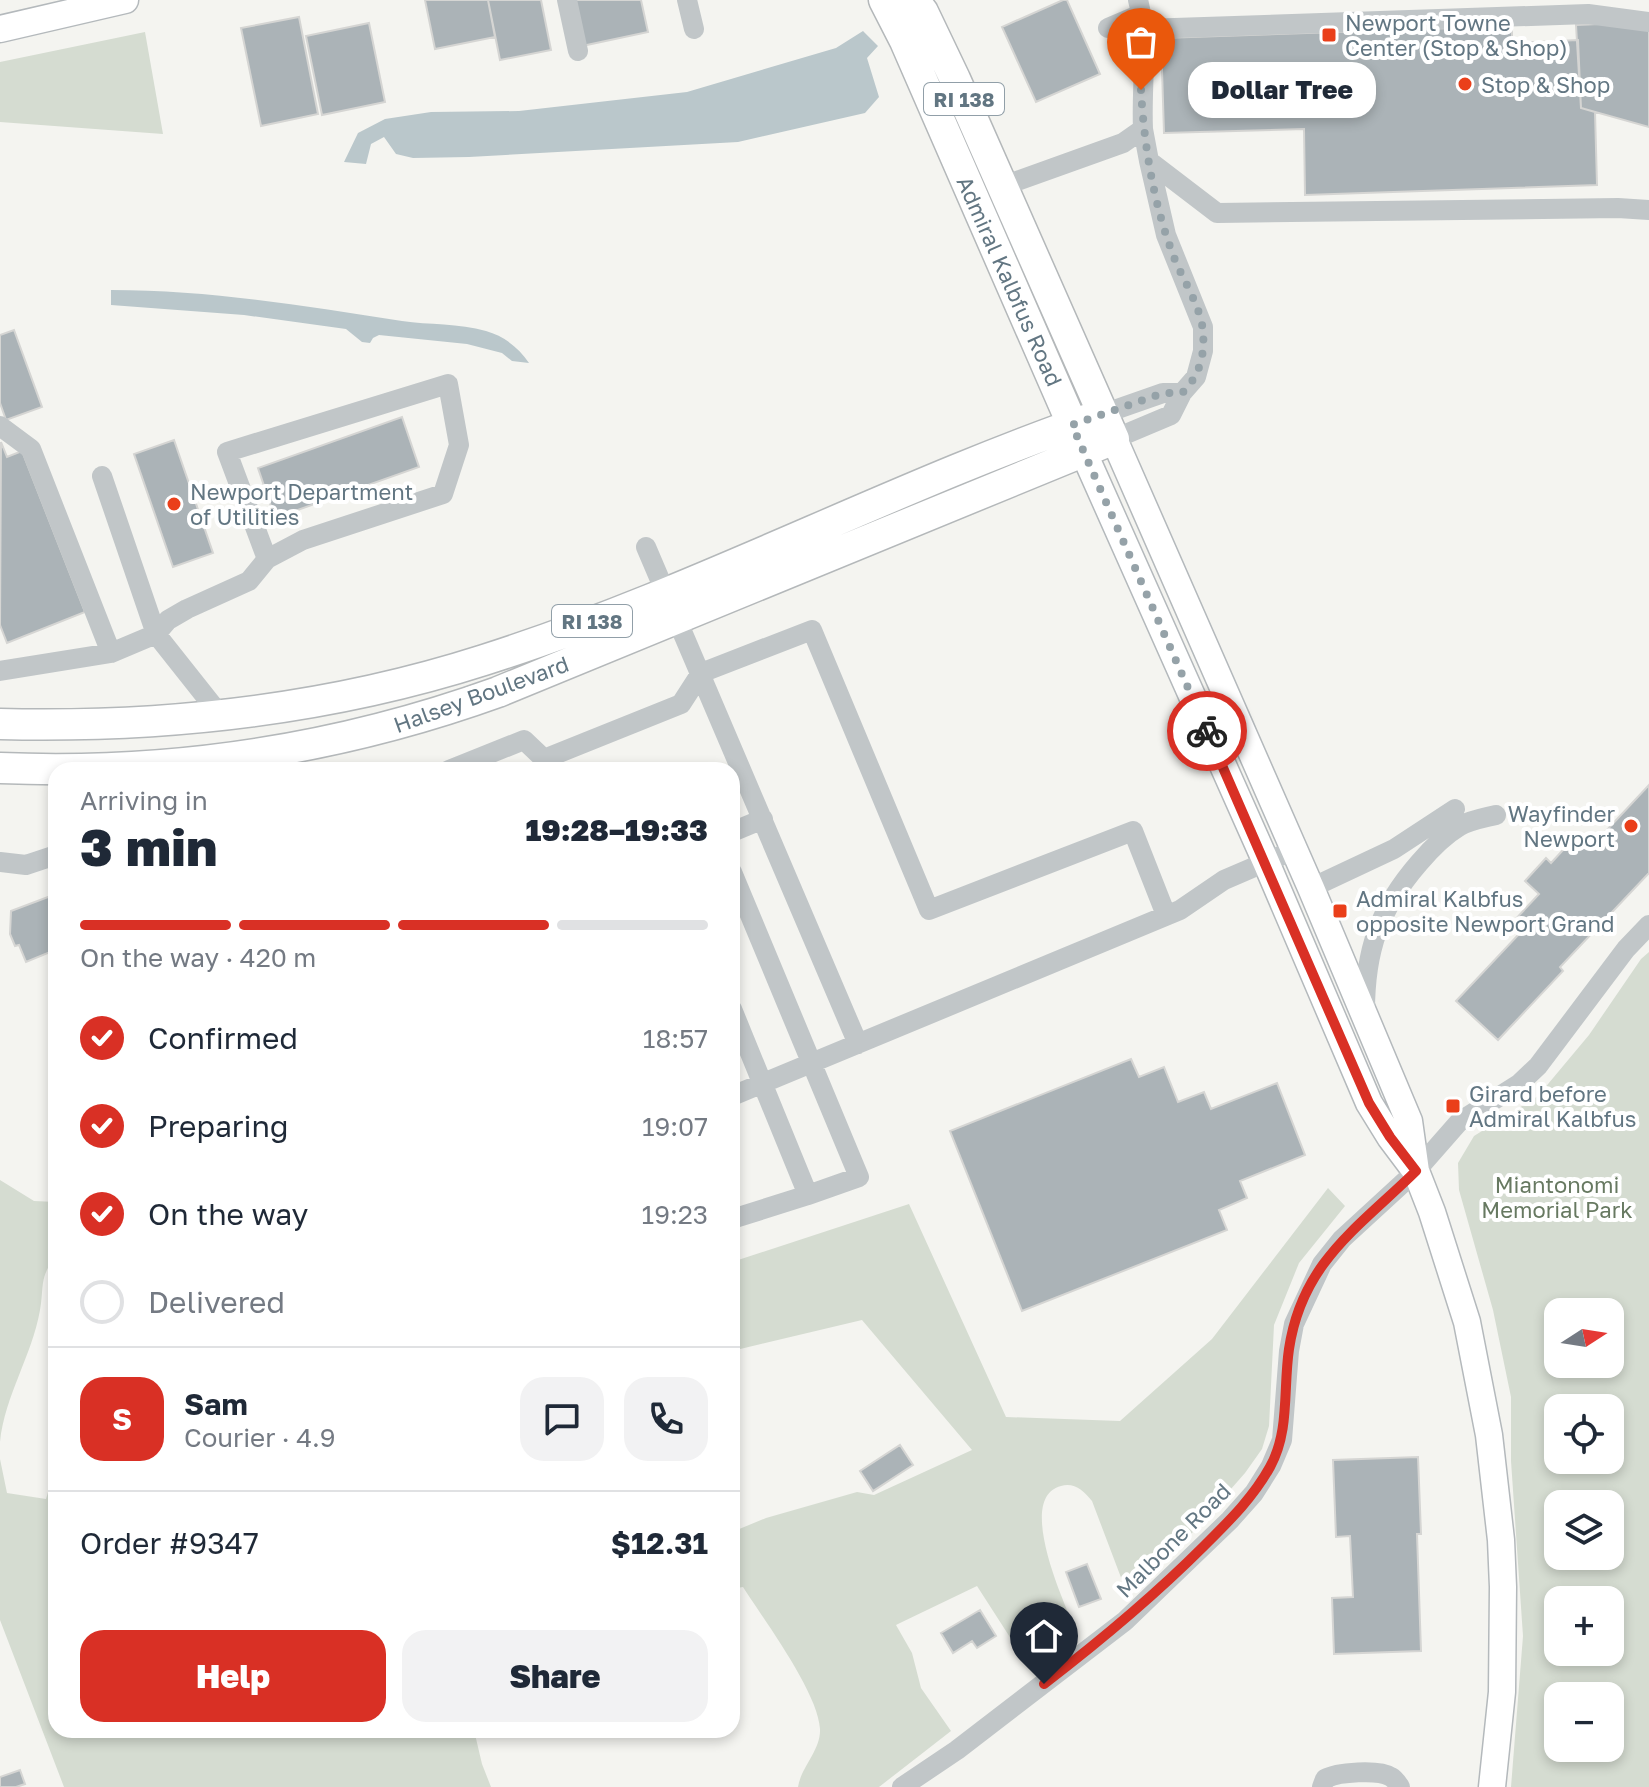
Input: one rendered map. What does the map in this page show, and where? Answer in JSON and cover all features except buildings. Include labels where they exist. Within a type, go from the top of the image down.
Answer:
[{"type":"highway","name":"Admiral Kalbfus Road","points":[[884,0],[911,54],[1078,438]]},
{"type":"highway","name":"Admiral Kalbfus Road","points":[[919,4],[1003,186],[1108,427]]},
{"type":"highway","name":"Halsey Boulevard","points":[[264,762],[466,703],[672,605],[1108,427]]},
{"type":"highway","name":"Halsey Boulevard","points":[[0,724],[121,723],[221,716],[319,701],[450,670],[546,639],[672,605]]},
{"type":"highway","name":"Halsey Boulevard","points":[[0,768],[48,768]]},
{"type":"main road","points":[[0,29],[96,3],[125,0]]},
{"type":"main road","name":"Admiral Kalbfus Road","points":[[1108,427],[1311,888],[1409,1121],[1416,1171],[1467,1322],[1496,1483],[1501,1540],[1504,1638],[1492,1787]]},
{"type":"main road","name":"Admiral Kalbfus Road","points":[[1078,438],[1369,1103],[1416,1171]]},
{"type":"street","points":[[567,0],[578,51]]},
{"type":"street","points":[[687,0],[694,29]]},
{"type":"street","points":[[1108,28],[1141,14],[1586,7],[1649,22]]},
{"type":"street","points":[[1108,427],[1171,415],[1201,365],[1203,327],[1166,235],[1143,129],[1141,14]]},
{"type":"street","points":[[1003,186],[1123,143],[1143,129]]},
{"type":"street","points":[[1149,161],[1217,213],[1649,210]]},
{"type":"street","points":[[0,671],[111,653],[156,634],[168,620],[187,609],[249,581],[267,559],[303,540],[443,494],[459,445],[448,384],[227,452],[267,559]]},
{"type":"street","points":[[0,426],[31,449],[111,653]]},
{"type":"street","points":[[102,476],[156,634],[221,716]]},
{"type":"street","points":[[646,547],[739,762]]},
{"type":"street","points":[[469,762],[524,740],[544,759],[681,704],[701,673],[812,630],[929,910],[1133,831],[1166,915]]},
{"type":"street","points":[[740,765],[858,1044]]},
{"type":"street","points":[[1311,888],[1394,849],[1455,809]]},
{"type":"street","points":[[1365,1015],[1366,970],[1379,923],[1392,897],[1423,858],[1451,832],[1462,825],[1496,815]]},
{"type":"street","points":[[740,829],[763,819]]},
{"type":"street","points":[[740,1093],[1180,910],[1224,880],[1294,850]]},
{"type":"street","points":[[0,862],[26,865],[48,858]]},
{"type":"street","points":[[740,891],[859,1177],[740,1216]]},
{"type":"street","name":"Malbone Road","points":[[902,1787],[957,1750],[1125,1621],[1254,1493],[1271,1466],[1282,1440],[1294,1324],[1322,1264],[1342,1239],[1416,1171],[1459,1122],[1519,1084],[1538,1066],[1626,949],[1649,925]]},
{"type":"street","points":[[740,1028],[808,1195]]},
{"type":"street","points":[[1322,1787],[1325,1779],[1334,1774],[1381,1773],[1392,1777],[1400,1787]]},
{"type":"green space","points":[[145,32],[163,134],[0,122],[0,62]]},
{"type":"green space","name":"Miantonomi Memorial Park","points":[[1649,952],[1649,1787],[1511,1787],[1523,1636],[1511,1461],[1511,1397],[1493,1310],[1459,1190],[1458,1163],[1474,1136],[1538,1096],[1589,1035]]},
{"type":"green space","points":[[0,1180],[34,1201],[48,1202],[48,1268],[36,1327],[7,1408],[0,1442]]},
{"type":"green space","points":[[1328,1188],[1345,1206],[1299,1263],[1274,1325],[1269,1426],[1262,1449],[1194,1531],[1128,1596],[1092,1501],[1078,1488],[1061,1486],[1048,1495],[1042,1511],[1043,1532],[1055,1580],[1078,1636],[1033,1673],[977,1586],[896,1625],[912,1653],[921,1688],[951,1731],[879,1787],[798,1787],[819,1737],[817,1714],[789,1656],[743,1587],[740,1588],[740,1529],[766,1518],[857,1492],[874,1495],[972,1450],[862,1320],[740,1349],[740,1259],[909,1204],[1006,1417],[1120,1421],[1212,1339]]},
{"type":"green space","points":[[0,1459],[7,1493],[46,1499],[48,1492],[48,1738],[476,1738],[491,1787],[64,1787],[0,1620]]},
{"type":"shaded area","points":[[863,31],[878,46],[867,58],[879,97],[865,113],[738,142],[469,157],[413,158],[396,154],[384,137],[371,144],[366,164],[344,162],[358,133],[385,119],[431,112],[519,111],[687,92],[836,48]]},
{"type":"shaded area","points":[[111,290],[221,296],[476,328],[505,339],[529,363],[512,361],[502,353],[467,344],[379,335],[370,343],[362,342],[346,329],[244,315],[111,305]]},
{"type":"way so far","points":[[1141,90],[1143,129],[1157,201],[1172,254],[1203,327],[1201,365],[1196,377],[1182,393],[1163,393],[1072,425],[1207,731]]},
{"type":"place","name":"Newport Towne Center (Stop & Shop)","points":[[1329,35]]},
{"type":"place","name":"Stop & Shop","points":[[1465,84]]},
{"type":"place","name":"Dollar Tree","points":[[1141,90]]},
{"type":"place","name":"Newport Department of Utilities","points":[[174,504]]},
{"type":"place","name":"Wayfinder Newport","points":[[1631,826]]},
{"type":"place","name":"Admiral Kalbfus opposite Newport Grand","points":[[1340,911]]},
{"type":"place","name":"Girard before Admiral Kalbfus","points":[[1453,1106]]},
{"type":"route","points":[[1044,1684],[1161,1589],[1254,1493],[1271,1466],[1282,1440],[1289,1351],[1294,1324],[1306,1293],[1322,1264],[1342,1239],[1416,1171],[1369,1103],[1207,731]]}]
